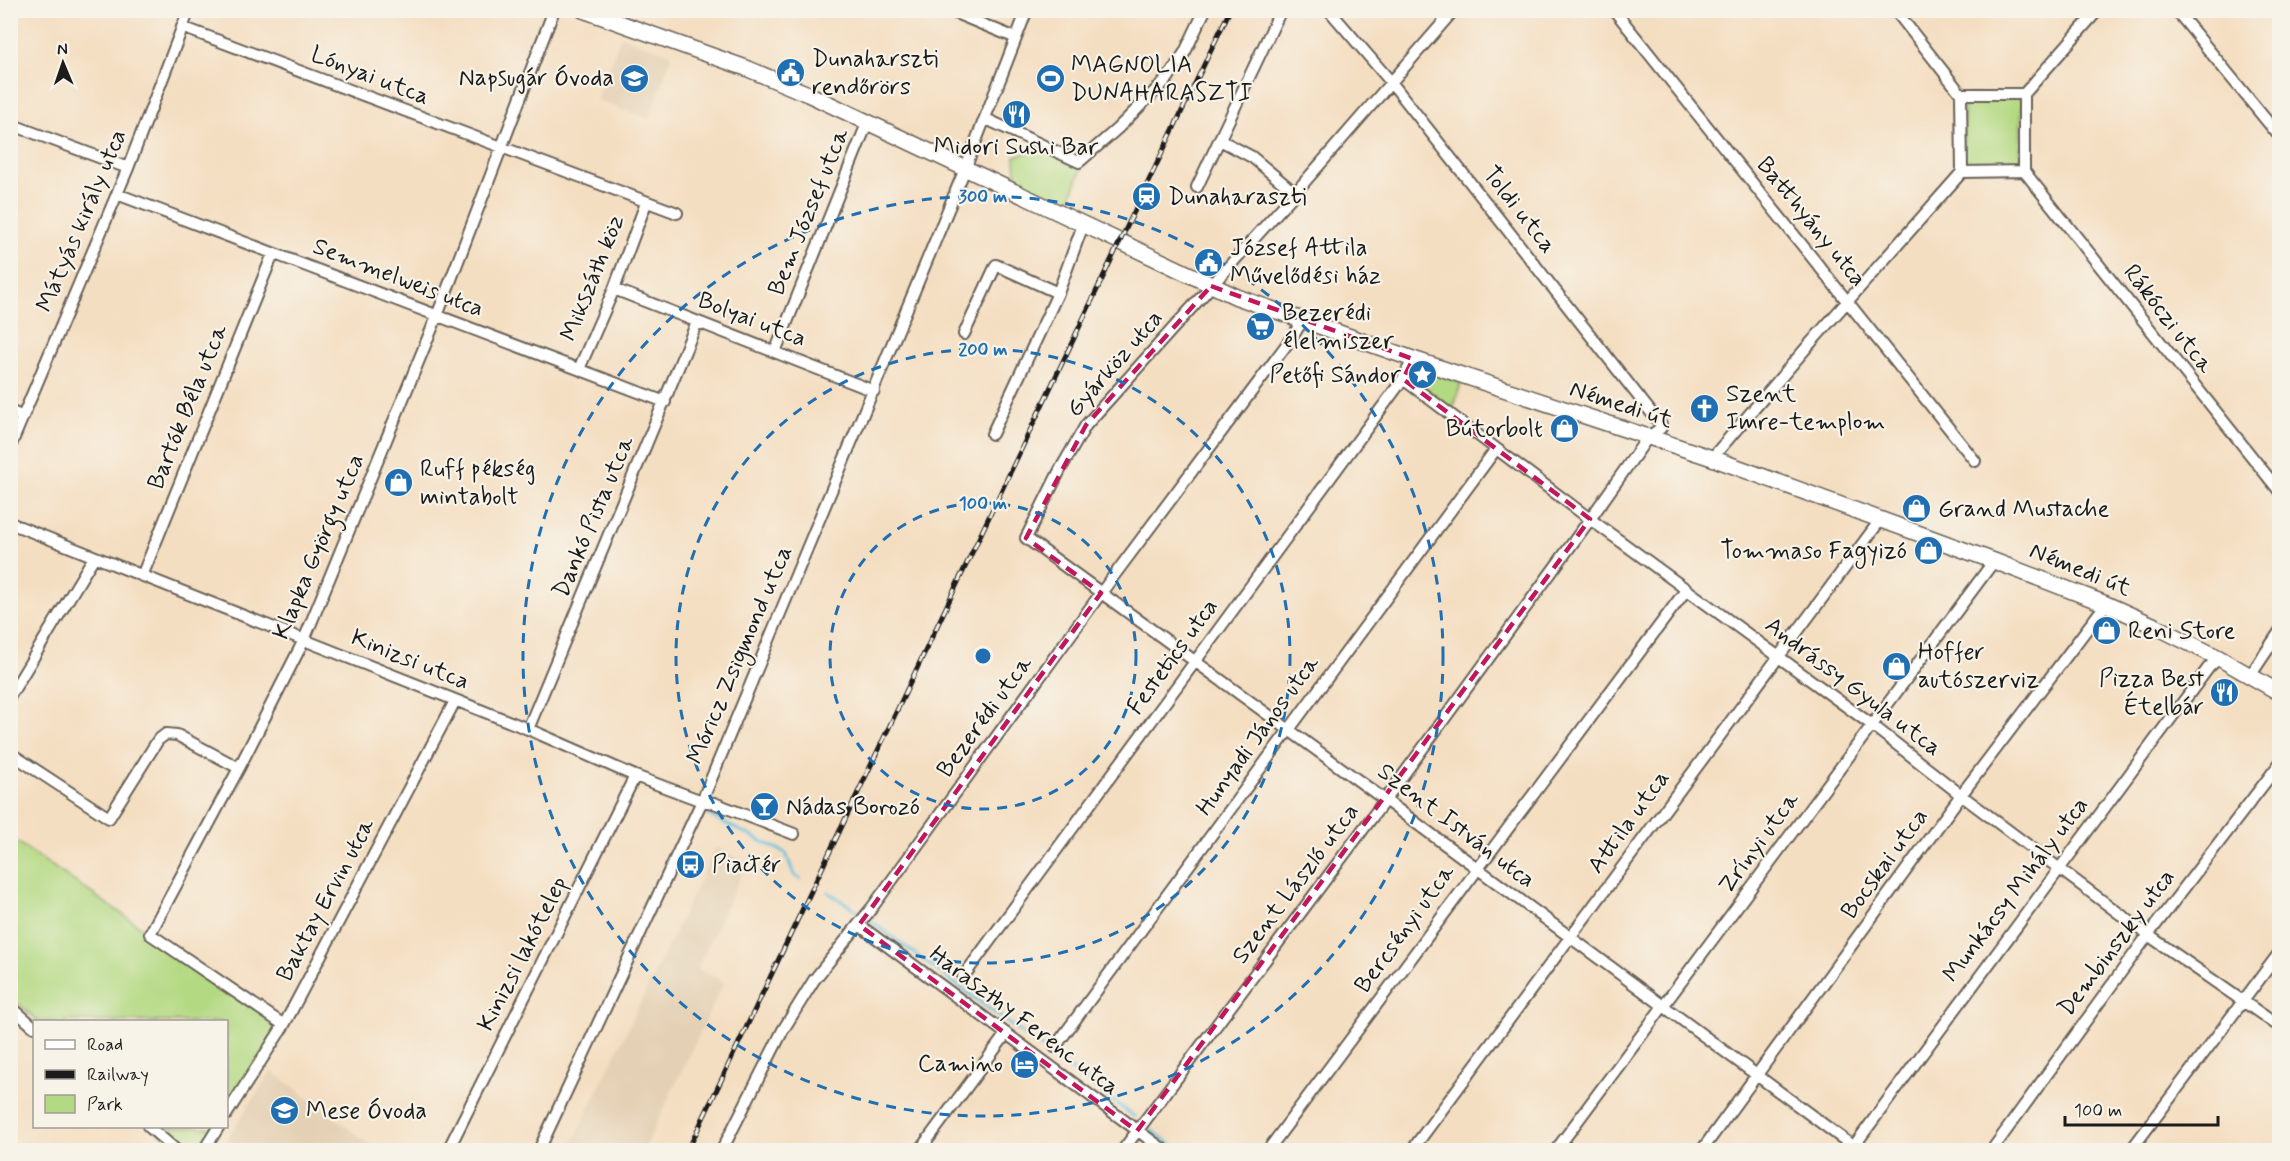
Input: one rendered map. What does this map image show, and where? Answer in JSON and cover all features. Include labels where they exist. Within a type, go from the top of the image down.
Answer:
[{"type":"main road","name":"Némedi út","points":[[583,10],[746,68],[868,121],[1211,286],[1302,321],[1713,458],[1994,561],[2106,604],[2218,658],[2280,693]]},
{"type":"street","name":"Mátyás király utca","points":[[10,447],[128,168],[189,10]]},
{"type":"street","name":"Klapka György utca","points":[[284,1025],[150,934],[239,768],[304,640],[437,316],[554,10]]},
{"type":"street","points":[[948,10],[1016,38]]},
{"type":"street","name":"Móricz Zsigmond utca","points":[[539,1150],[702,801],[986,119],[1027,10]]},
{"type":"street","points":[[986,119],[1079,162],[1117,129],[1168,78],[1185,52],[1204,10]]},
{"type":"street","points":[[1197,187],[1281,10]]},
{"type":"street","name":"Toldi utca","points":[[1329,10],[1391,82],[1661,425],[1661,428],[1648,437]]},
{"type":"street","name":"Gyárköz utca","points":[[1026,538],[1060,470],[1086,425],[1295,193],[1454,10]]},
{"type":"street","name":"Batthyány utca","points":[[1614,10],[1975,461]]},
{"type":"street","points":[[1713,458],[1962,171],[1961,94],[1895,10]]},
{"type":"street","points":[[1962,171],[2025,171],[2024,94],[2098,10]]},
{"type":"street","points":[[2176,10],[2280,137]]},
{"type":"street","name":"Lónyai utca","points":[[182,27],[677,213]]},
{"type":"street","points":[[1961,94],[2024,94]]},
{"type":"street","name":"Bem József utca","points":[[775,352],[868,121]]},
{"type":"street","points":[[11,126],[128,168]]},
{"type":"street","points":[[1220,140],[1252,156],[1295,193]]},
{"type":"street","name":"Rákóczi utca","points":[[2025,171],[2280,492]]},
{"type":"street","name":"Semmelweis utca","points":[[117,194],[665,402]]},
{"type":"street","name":"Mikszáth köz","points":[[579,369],[614,289],[646,203]]},
{"type":"street","points":[[992,434],[1058,292],[1083,225]]},
{"type":"street","name":"Bartók Béla utca","points":[[142,576],[273,254]]},
{"type":"street","points":[[964,334],[996,265],[1058,292]]},
{"type":"street","name":"Bolyai utca","points":[[614,289],[874,391]]},
{"type":"street","name":"Bezerédi utca","points":[[722,1150],[783,1030],[814,980],[859,925],[1302,321]]},
{"type":"street","name":"Dankó Pista utca","points":[[528,729],[698,322]]},
{"type":"street","name":"Festetics utca","points":[[963,977],[1403,379],[1413,359]]},
{"type":"street","name":"Andrássy Gyula utca","points":[[1403,379],[1872,725],[1961,795],[2148,934],[2280,1027]]},
{"type":"street","points":[[10,411],[22,417]]},
{"type":"street","name":"Szent László utca","points":[[1123,1150],[1385,800],[1648,437]]},
{"type":"street","name":"Hunyadi János utca","points":[[1055,1047],[1496,449]]},
{"type":"street","name":"Attila utca","points":[[1412,1150],[1881,519]]},
{"type":"street","name":"Kinizsi utca","points":[[10,523],[528,729],[635,776],[794,834]]},
{"type":"street","name":"Szent István utca","points":[[1026,538],[1477,867],[1854,1149]]},
{"type":"street","points":[[10,696],[94,557]]},
{"type":"street","name":"Zrínyi utca","points":[[1556,1150],[1994,561]]},
{"type":"street","name":"Bercsényi utca","points":[[1268,1150],[1686,590]]},
{"type":"street","name":"Bocskai utca","points":[[1702,1150],[1961,795],[2106,604]]},
{"type":"street","points":[[2250,676],[2280,631]]},
{"type":"street","name":"Munkácsy Mihály utca","points":[[1854,1149],[2059,868],[2218,658]]},
{"type":"street","name":"Baktay Ervin utca","points":[[228,1112],[284,1025],[456,701]]},
{"type":"street","points":[[10,753],[109,818],[158,740],[166,734],[177,735],[239,768]]},
{"type":"street","name":"Dembinszky utca","points":[[1992,1150],[2148,934],[2280,763]]},
{"type":"street","name":"Kinizsi lakótelep","points":[[448,1150],[635,776]]},
{"type":"street","name":"Haraszthy Ferenc utca","points":[[859,925],[1164,1150]]},
{"type":"street","points":[[2132,1150],[2280,952]]},
{"type":"street","points":[[10,1006],[33,1026]]},
{"type":"street","points":[[920,1150],[1006,1034]]},
{"type":"street","points":[[150,1128],[176,1150]]},
{"type":"street","points":[[204,1150],[218,1128]]},
{"type":"highlighted area","points":[[1211,286],[1413,359],[1403,379],[1590,519],[1137,1131],[859,925],[1101,593],[1026,538],[1086,425]]},
{"type":"shaded area","name":"Napsugár Óvoda","points":[[621,36],[672,55],[649,119],[597,100]]},
{"type":"shaded area","points":[[716,847],[747,862],[697,969],[724,982],[644,1150],[569,1150]]},
{"type":"shaded area","name":"Mese Óvoda","points":[[272,1071],[377,1150],[220,1150]]},
{"type":"green space","points":[[1970,95],[2019,95],[2022,100],[2020,159],[2014,166],[1970,166],[1963,159],[1964,103]]},
{"type":"green space","points":[[1039,149],[1082,167],[1068,205],[1023,183],[1016,175],[1015,156]]},
{"type":"green space","points":[[1424,371],[1431,371],[1461,383],[1453,410],[1418,382],[1419,376]]},
{"type":"green space","points":[[11,838],[284,1025],[228,1112],[228,1020],[37,1020],[11,997]]},
{"type":"green space","points":[[155,1128],[218,1128],[203,1150],[178,1150]]},
{"type":"waterway","points":[[708,815],[786,853],[794,875],[800,879]]},
{"type":"waterway","points":[[828,892],[859,912]]},
{"type":"waterway","points":[[872,922],[1135,1117]]},
{"type":"waterway","points":[[1151,1130],[1179,1150]]},
{"type":"railway","points":[[688,1150],[1230,10]]},
{"type":"place","name":"Dunaharszti rendőrörs","points":[[791,73]]},
{"type":"place","name":"Napsugár Óvoda","points":[[635,78]]},
{"type":"place","name":"MAGNOLIA DUNAHARASZTI","points":[[1050,79]]},
{"type":"place","name":"Midori Sushi Bar","points":[[1016,114]]},
{"type":"place","name":"Dunaharaszti","points":[[1147,197]]},
{"type":"place","name":"József Attila Művelődési ház","points":[[1209,262]]},
{"type":"place","name":"Bezerédi élelmiszer","points":[[1261,327]]},
{"type":"place","name":"Petőfi Sándor","points":[[1422,375]]},
{"type":"place","name":"Szent Imre-templom","points":[[1705,408]]},
{"type":"place","name":"Bútorbolt","points":[[1564,429]]},
{"type":"place","name":"Ruff pékség mintabolt","points":[[399,483]]},
{"type":"place","name":"Grand Mustache","points":[[1917,509]]},
{"type":"place","name":"Tommaso Fagyizó","points":[[1928,551]]},
{"type":"place","name":"Reni Store","points":[[2107,631]]},
{"type":"place","name":"Hoffer autószerviz","points":[[1897,666]]},
{"type":"place","name":"Pizza Best Ételbár","points":[[2225,693]]},
{"type":"place","name":"Nádas Borozó","points":[[765,807]]},
{"type":"place","name":"Piactér","points":[[691,865]]},
{"type":"place","name":"Camino","points":[[1024,1064]]},
{"type":"place","name":"Mese Óvoda","points":[[285,1111]]}]
